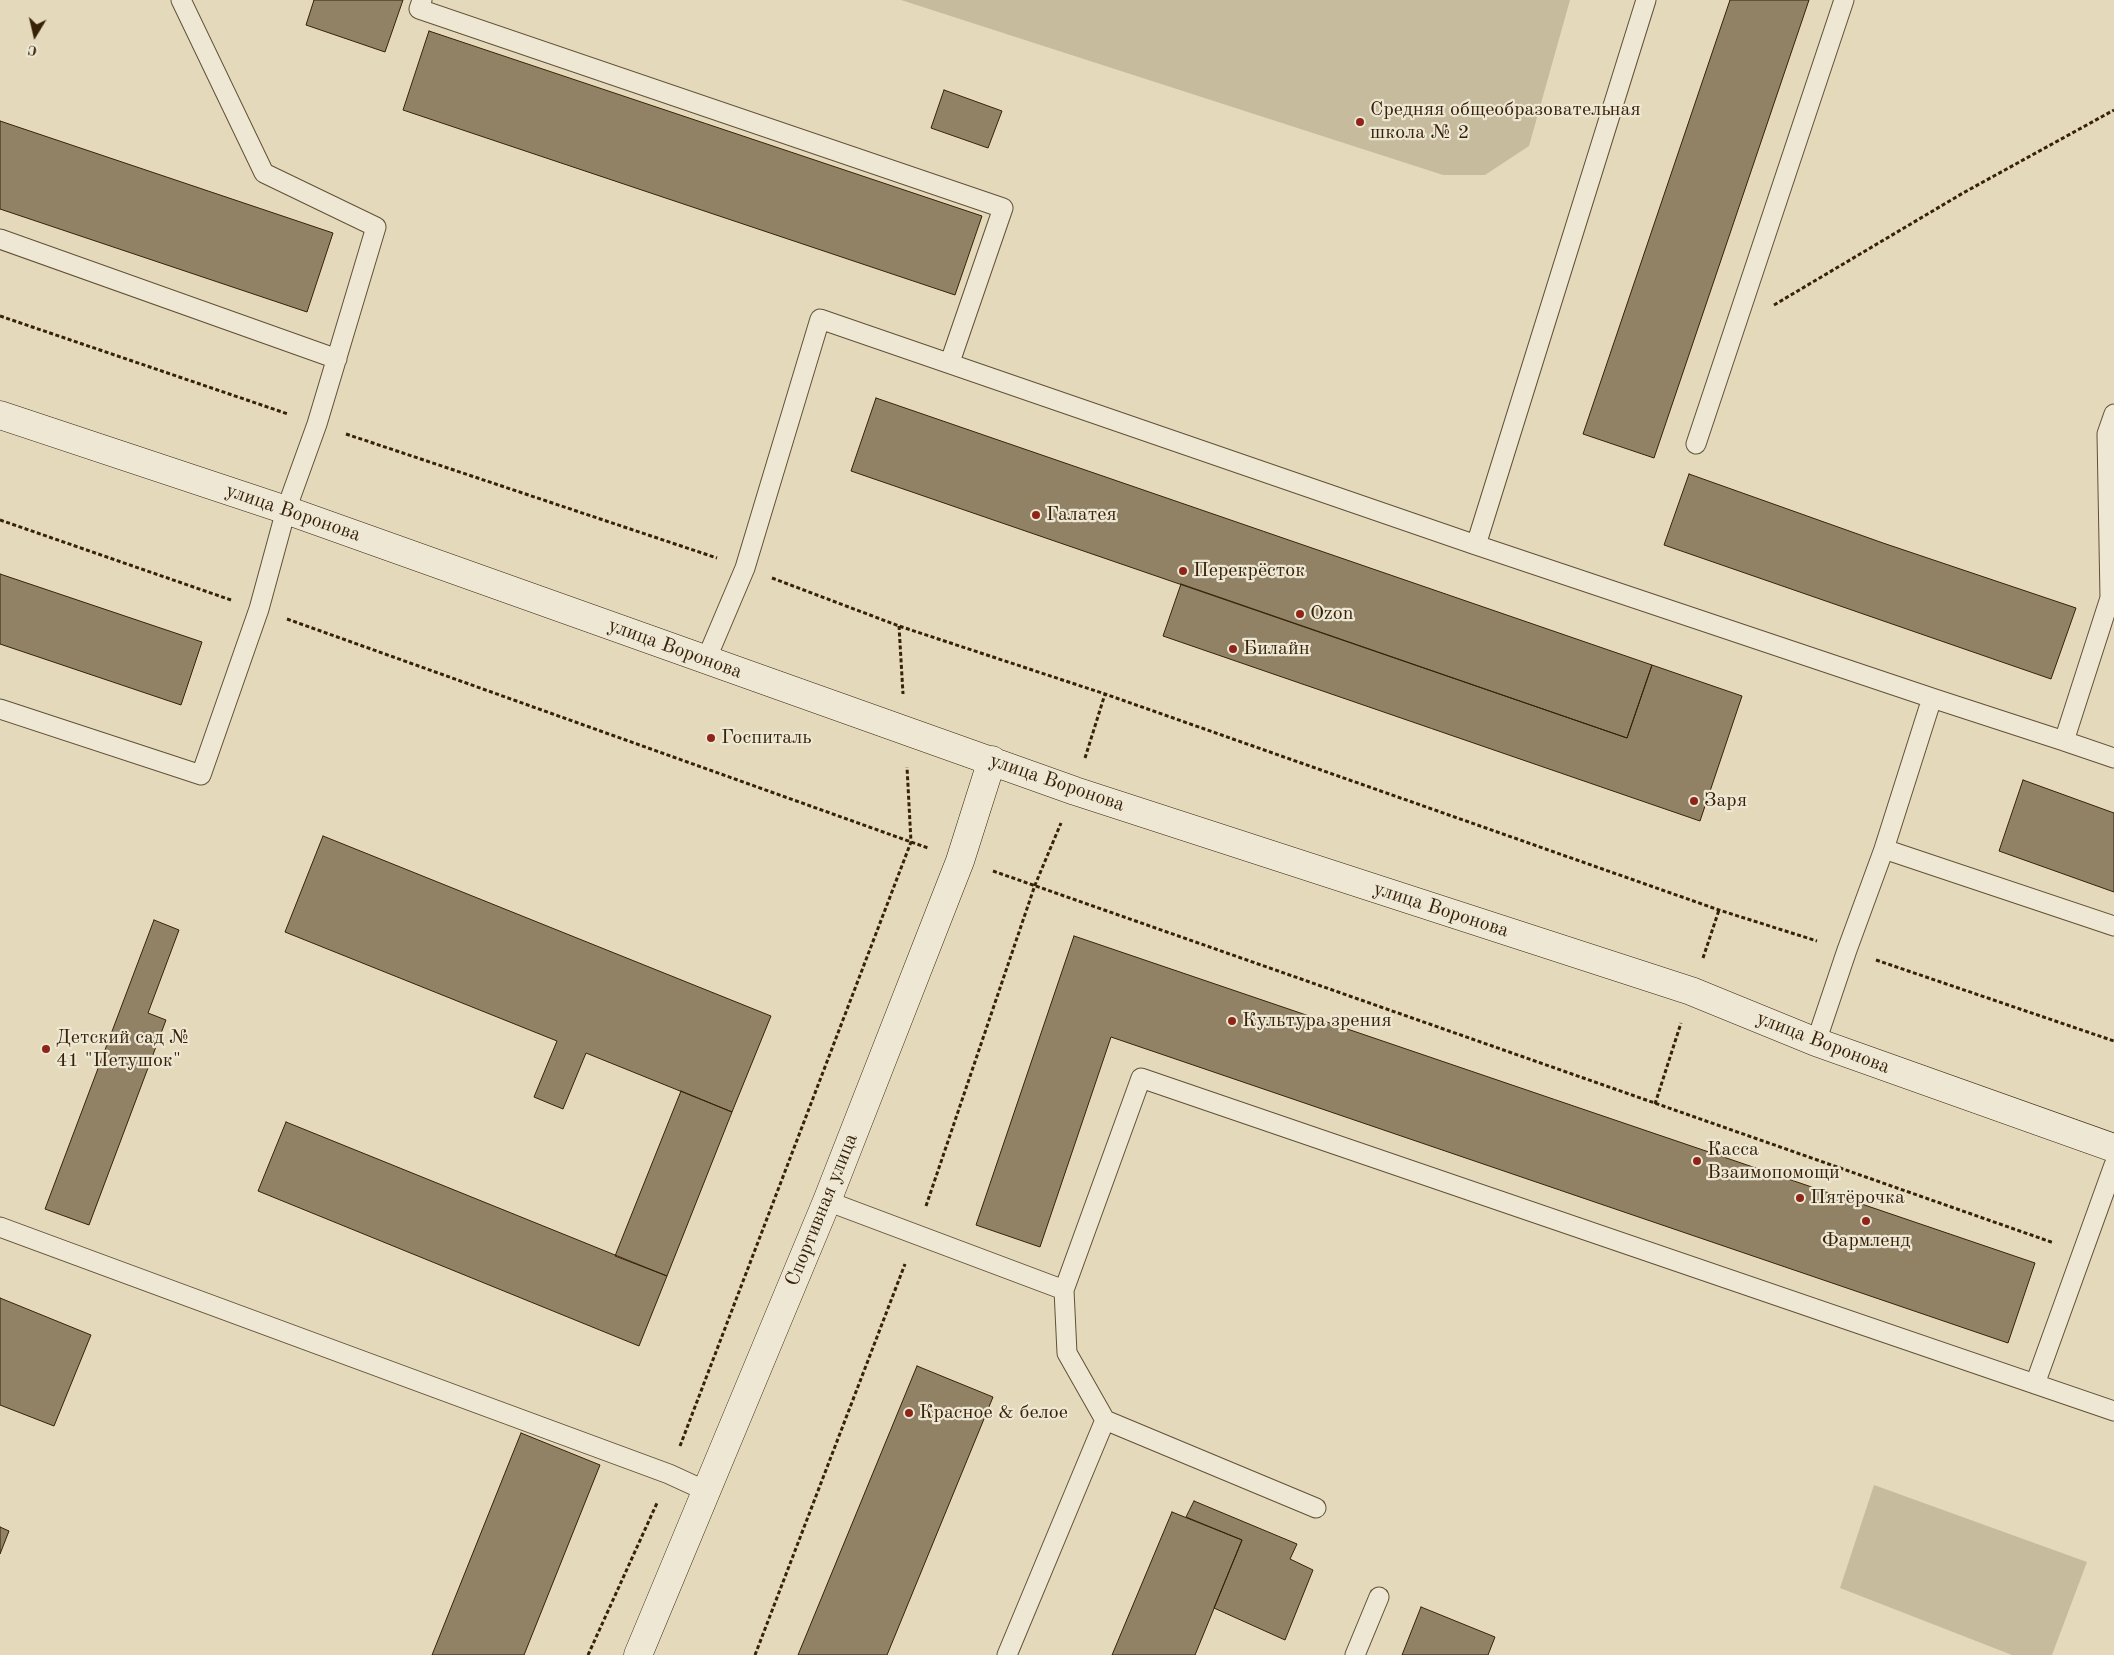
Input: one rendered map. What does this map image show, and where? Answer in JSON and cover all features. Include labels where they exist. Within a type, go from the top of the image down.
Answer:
[{"type":"street","name":"улица Воронова","points":[[0,415],[286,510],[906,732],[992,760],[1074,791],[1691,991],[1816,1042],[2114,1148]]},
{"type":"street","name":"Спортивная улица","points":[[638,1655],[827,1201],[960,861],[992,760]]},
{"type":"lane","points":[[0,709],[201,776],[259,609],[286,510],[317,424],[376,226],[264,173],[182,0]]},
{"type":"lane","points":[[422,0],[419,9],[1003,208],[950,362]]},
{"type":"lane","points":[[1476,545],[1646,0]]},
{"type":"lane","points":[[1696,444],[1844,0]]},
{"type":"lane","points":[[0,240],[337,359]]},
{"type":"lane","points":[[706,660],[745,568],[820,319],[950,362],[1476,545],[2114,758]]},
{"type":"lane","points":[[2064,741],[2110,598],[2107,434],[2114,414]]},
{"type":"lane","points":[[1816,1042],[1884,849],[1932,698]]},
{"type":"lane","points":[[1884,849],[2114,926]]},
{"type":"lane","points":[[1316,1508],[1105,1420],[1067,1353],[1064,1290],[1141,1078],[2114,1411]]},
{"type":"lane","points":[[2035,1384],[2114,1165]]},
{"type":"lane","points":[[827,1201],[1064,1290]]},
{"type":"lane","points":[[0,1227],[669,1474],[706,1491]]},
{"type":"lane","points":[[1007,1655],[1105,1420]]},
{"type":"lane","points":[[1355,1655],[1379,1597]]},
{"type":"path","points":[[1735,329],[1963,193],[2114,110]]},
{"type":"path","points":[[0,316],[745,568],[899,626],[1105,694],[1719,910],[1847,950],[2114,1041]]},
{"type":"path","points":[[0,520],[259,609],[960,861],[1035,885],[2083,1253]]},
{"type":"path","points":[[755,1655],[917,1234],[1035,885],[1074,791],[1105,694]]},
{"type":"path","points":[[588,1655],[669,1474],[911,842]]},
{"type":"shaded area","name":"Средняя общеобразовательная школа № 2","points":[[901,0],[1570,0],[1529,146],[1485,175],[1443,175]]},
{"type":"shaded area","points":[[1874,1485],[2087,1562],[2052,1655],[2012,1655],[1840,1588]]},
{"type":"building","points":[[314,0],[403,0],[385,52],[306,25]]},
{"type":"building","points":[[1730,0],[1809,0],[1654,458],[1583,434]]},
{"type":"building","points":[[429,31],[982,216],[955,295],[403,110]]},
{"type":"building","points":[[944,90],[1002,111],[988,148],[931,128]]},
{"type":"building","points":[[0,121],[333,233],[307,312],[0,209]]},
{"type":"building","points":[[876,398],[1652,665],[1627,738],[851,471]]},
{"type":"building","points":[[1689,474],[1883,543],[2076,608],[2051,679],[1664,545]]},
{"type":"building","points":[[0,574],[202,642],[181,705],[0,644]]},
{"type":"building","points":[[1181,584],[1627,738],[1652,665],[1742,696],[1700,821],[1163,636]]},
{"type":"building","points":[[2023,780],[2114,813],[2114,892],[1999,851]]},
{"type":"building","points":[[323,836],[771,1016],[732,1112],[586,1053],[563,1109],[534,1097],[557,1041],[285,932]]},
{"type":"building","points":[[154,920],[179,930],[148,1013],[166,1020],[89,1225],[45,1209]]},
{"type":"building","points":[[1074,936],[2035,1263],[2008,1343],[1111,1037],[1040,1247],[976,1225]]},
{"type":"building","points":[[681,1091],[732,1112],[667,1276],[615,1256]]},
{"type":"building","points":[[286,1122],[667,1276],[639,1346],[258,1191]]},
{"type":"building","points":[[0,1298],[91,1335],[54,1426],[0,1405]]},
{"type":"building","points":[[917,1366],[993,1397],[887,1655],[798,1655]]},
{"type":"building","points":[[521,1433],[600,1465],[524,1655],[432,1655]]},
{"type":"building","points":[[1194,1501],[1297,1544],[1290,1559],[1313,1570],[1285,1640],[1214,1608],[1242,1540],[1186,1517]]},
{"type":"building","points":[[1172,1512],[1242,1540],[1195,1655],[1112,1655]]},
{"type":"building","points":[[0,1527],[9,1531],[0,1554]]},
{"type":"building","points":[[1421,1607],[1495,1637],[1488,1655],[1402,1655]]},
{"type":"place","name":"Средняя общеобразовательная школа № 2","points":[[1360,122]]},
{"type":"place","name":"Галатея","points":[[1036,515]]},
{"type":"place","name":"Перекрёсток","points":[[1183,571]]},
{"type":"place","name":"Ozon","points":[[1300,614]]},
{"type":"place","name":"Билайн","points":[[1233,649]]},
{"type":"place","name":"Госпиталь","points":[[711,738]]},
{"type":"place","name":"Заря","points":[[1694,801]]},
{"type":"place","name":"Культура зрения","points":[[1232,1021]]},
{"type":"place","name":"Детский сад № 41 \"Петушок\"","points":[[46,1049]]},
{"type":"place","name":"Касса Взаимопомощи","points":[[1697,1161]]},
{"type":"place","name":"Пятёрочка","points":[[1800,1198]]},
{"type":"place","name":"Фармленд","points":[[1866,1221]]},
{"type":"place","name":"Красное & белое","points":[[909,1413]]}]
